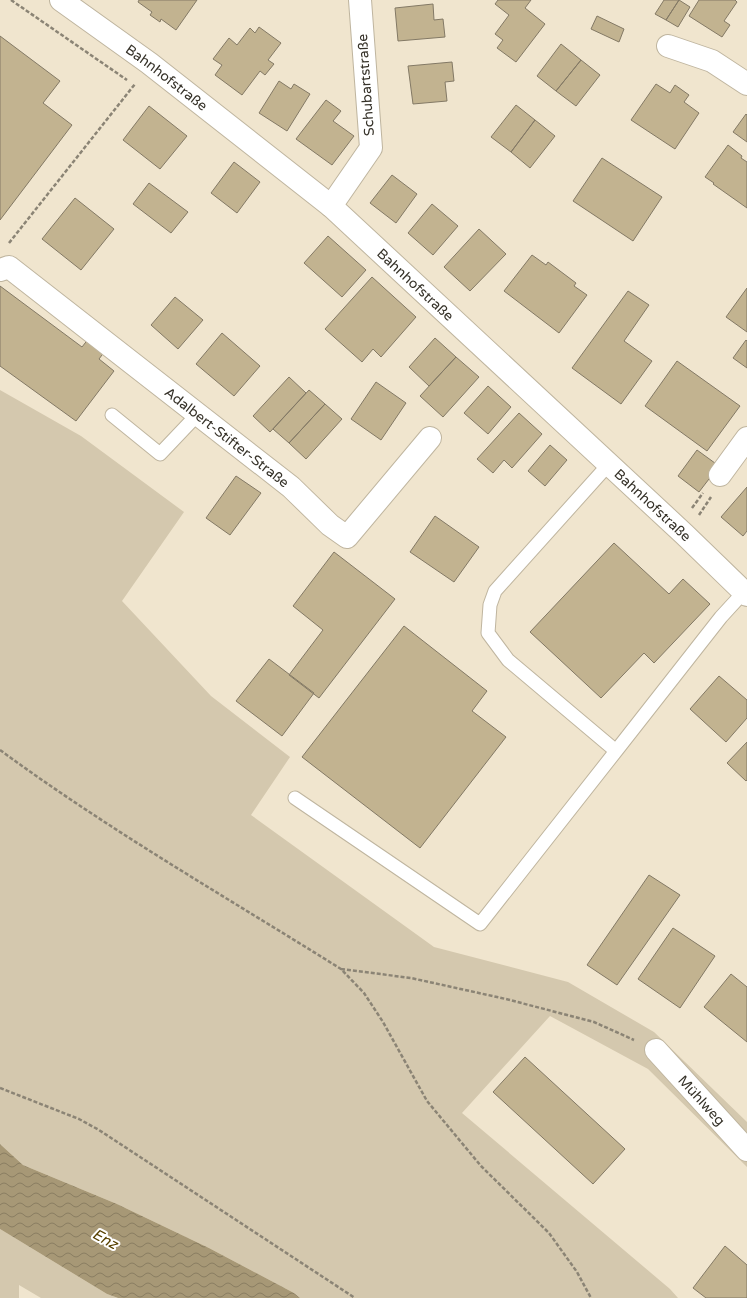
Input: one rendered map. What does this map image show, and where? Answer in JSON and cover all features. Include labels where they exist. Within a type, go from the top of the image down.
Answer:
[{"type":"street","name":"Bahnhofstraße","points":[[62,0],[149,63],[331,206],[684,534],[745,593]]},
{"type":"street","name":"Schubartstraße","points":[[331,206],[371,148],[360,0]]},
{"type":"street","points":[[668,46],[712,61],[747,84]]},
{"type":"street","name":"Adalbert-Stifter-Straße","points":[[5,268],[198,414],[291,487],[330,525],[346,537],[430,438]]},
{"type":"street","points":[[713,483],[747,438]]},
{"type":"street","name":"Mühlweg","points":[[656,1050],[747,1150]]},
{"type":"lane","points":[[112,415],[160,454],[198,414]]},
{"type":"lane","points":[[609,464],[496,591],[490,605],[488,634],[508,660],[616,751]]},
{"type":"lane","points":[[295,798],[480,924],[721,617],[745,593]]},
{"type":"path","points":[[11,0],[134,85]]},
{"type":"path","points":[[5,268],[8,244],[134,85],[149,63]]},
{"type":"path","points":[[691,509],[713,483]]},
{"type":"path","points":[[684,534],[697,519],[710,499],[713,483]]},
{"type":"path","points":[[0,750],[44,782],[164,860],[341,969],[364,993],[383,1022],[427,1101],[481,1166],[548,1233],[577,1272],[591,1298]]},
{"type":"path","points":[[341,969],[411,978],[506,999],[594,1022],[656,1050]]},
{"type":"path","points":[[0,1088],[79,1119],[99,1130],[355,1298]]},
{"type":"shaded area","points":[[0,390],[81,436],[184,512],[122,601],[211,696],[290,757],[251,815],[434,947],[568,982],[654,1032],[747,1122],[747,1167],[648,1069],[550,1016],[462,1113],[670,1289],[678,1298],[300,1298],[294,1293],[209,1248],[117,1204],[23,1165],[0,1144]]},
{"type":"shaded area","points":[[0,1229],[107,1294],[118,1298],[41,1298],[19,1285],[19,1298],[0,1298]]},
{"type":"water","name":"Enz","points":[[0,1144],[23,1165],[117,1204],[209,1248],[294,1293],[300,1298],[118,1298],[107,1294],[0,1229]]},
{"type":"building","points":[[139,0],[197,0],[176,30],[161,19],[160,22],[150,15],[152,12],[138,2]]},
{"type":"building","points":[[498,0],[531,0],[525,8],[545,24],[516,62],[497,48],[503,40],[495,34],[509,15],[495,4]]},
{"type":"building","points":[[664,0],[679,0],[666,20],[655,14]]},
{"type":"building","points":[[679,0],[690,7],[678,27],[666,20]]},
{"type":"building","points":[[699,0],[735,0],[737,2],[724,21],[730,25],[722,37],[689,16]]},
{"type":"building","points":[[433,4],[434,20],[443,19],[445,37],[398,41],[395,8]]},
{"type":"building","points":[[597,16],[624,29],[619,42],[591,29]]},
{"type":"building","points":[[259,27],[281,43],[268,60],[274,64],[265,75],[260,71],[242,95],[215,75],[222,65],[213,59],[229,38],[237,45],[250,28],[255,33]]},
{"type":"building","points":[[0,36],[60,81],[43,103],[72,125],[0,220]]},
{"type":"building","points":[[561,44],[581,60],[556,91],[537,76]]},
{"type":"building","points":[[581,60],[600,75],[576,106],[556,91]]},
{"type":"building","points":[[452,62],[454,81],[445,82],[447,101],[413,104],[408,66]]},
{"type":"building","points":[[279,81],[291,89],[294,84],[310,94],[287,131],[259,113]]},
{"type":"building","points":[[656,84],[670,93],[675,85],[689,95],[684,102],[699,113],[675,149],[631,120]]},
{"type":"building","points":[[326,100],[341,111],[333,121],[354,136],[332,165],[296,139]]},
{"type":"building","points":[[516,105],[535,120],[511,152],[491,137]]},
{"type":"building","points":[[149,106],[187,136],[160,169],[123,140]]},
{"type":"building","points":[[746,114],[747,115],[747,142],[733,132]]},
{"type":"building","points":[[535,120],[555,136],[530,168],[511,152]]},
{"type":"building","points":[[728,145],[747,162],[747,208],[705,177]]},
{"type":"building","points":[[602,158],[662,197],[633,241],[573,201]]},
{"type":"building","points":[[234,162],[260,182],[237,213],[211,193]]},
{"type":"building","points":[[392,175],[417,194],[396,223],[370,203]]},
{"type":"building","points":[[149,183],[188,212],[171,233],[133,204]]},
{"type":"building","points":[[75,198],[114,229],[81,270],[42,239]]},
{"type":"building","points":[[432,204],[458,226],[433,255],[408,233]]},
{"type":"building","points":[[479,229],[506,254],[470,291],[444,267]]},
{"type":"building","points":[[328,236],[366,270],[342,297],[304,263]]},
{"type":"building","points":[[532,255],[546,265],[548,262],[576,283],[574,286],[587,295],[559,333],[504,291]]},
{"type":"building","points":[[372,277],[416,317],[381,357],[373,349],[362,362],[325,329]]},
{"type":"building","points":[[0,286],[82,347],[89,338],[105,351],[99,359],[114,371],[76,421],[0,366]]},
{"type":"building","points":[[747,288],[747,332],[726,317]]},
{"type":"building","points":[[628,291],[649,305],[624,341],[652,361],[621,404],[572,368]]},
{"type":"building","points":[[175,297],[203,320],[178,349],[151,325]]},
{"type":"building","points":[[222,333],[260,366],[234,396],[196,364]]},
{"type":"building","points":[[435,338],[456,357],[429,386],[409,367]]},
{"type":"building","points":[[746,340],[747,341],[747,368],[733,358]]},
{"type":"building","points":[[456,357],[479,377],[443,417],[420,396]]},
{"type":"building","points":[[677,361],[740,406],[707,451],[645,406]]},
{"type":"building","points":[[289,377],[306,393],[270,432],[253,416]]},
{"type":"building","points":[[376,382],[406,403],[381,440],[351,419]]},
{"type":"building","points":[[488,386],[511,407],[488,434],[464,413]]},
{"type":"building","points":[[309,390],[325,404],[289,443],[273,429]]},
{"type":"building","points":[[325,404],[342,419],[306,459],[289,443]]},
{"type":"building","points":[[519,413],[542,434],[512,468],[504,460],[493,473],[477,459]]},
{"type":"building","points":[[550,445],[567,460],[545,486],[528,471]]},
{"type":"building","points":[[697,450],[719,466],[699,492],[678,476]]},
{"type":"building","points":[[236,476],[261,493],[230,535],[206,518]]},
{"type":"building","points":[[747,487],[747,531],[743,536],[721,517]]},
{"type":"building","points":[[435,516],[479,547],[454,582],[410,552]]},
{"type":"building","points":[[614,543],[669,594],[683,579],[710,604],[654,663],[644,653],[601,698],[530,632]]},
{"type":"building","points":[[334,552],[395,599],[319,698],[289,675],[323,630],[293,606]]},
{"type":"building","points":[[404,626],[487,691],[472,711],[506,737],[420,848],[302,757]]},
{"type":"building","points":[[269,659],[314,693],[282,736],[236,701]]},
{"type":"building","points":[[719,676],[747,700],[747,718],[726,742],[690,709]]},
{"type":"building","points":[[747,742],[747,780],[746,781],[727,763]]},
{"type":"building","points":[[649,875],[680,895],[617,985],[587,965]]},
{"type":"building","points":[[673,928],[715,956],[680,1008],[638,979]]},
{"type":"building","points":[[731,974],[747,987],[747,1042],[704,1007]]},
{"type":"building","points":[[525,1057],[625,1149],[593,1184],[493,1092]]},
{"type":"building","points":[[725,1246],[747,1265],[747,1298],[706,1298],[693,1288]]}]
